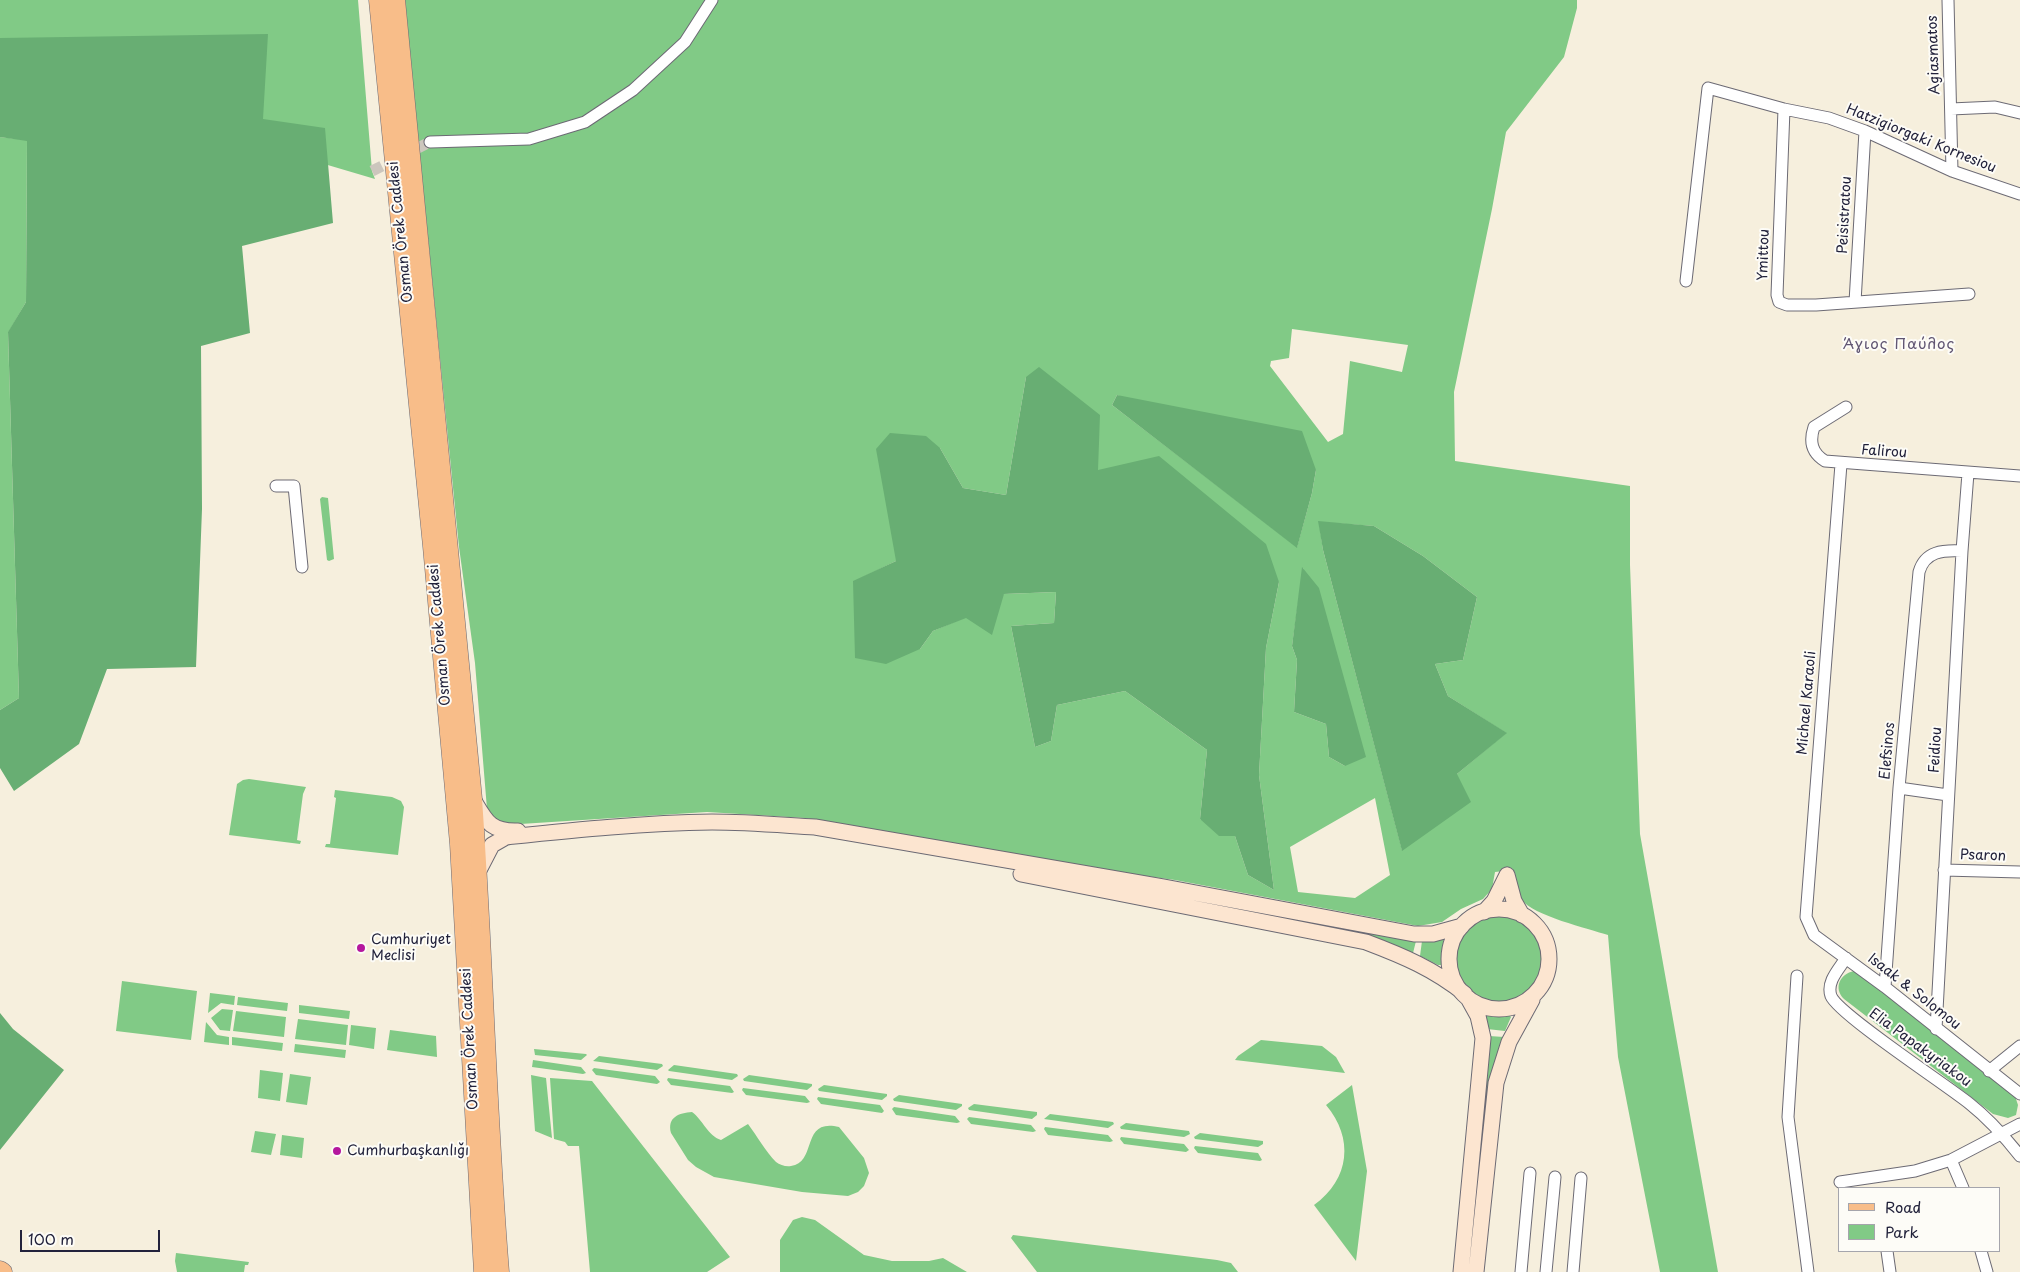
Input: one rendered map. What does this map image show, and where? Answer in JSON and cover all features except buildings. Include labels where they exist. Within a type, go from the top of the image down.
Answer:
[{"type":"main road","name":"Osman Örek Caddesi","points":[[378,0],[433,556],[459,844],[483,1272]]},
{"type":"main road","name":"Osman Örek Caddesi","points":[[396,0],[473,799],[492,1176],[500,1272]]},
{"type":"street","points":[[430,142],[529,139],[585,122],[633,90],[686,42],[712,0]]},
{"type":"street","name":"Agiasmatos","points":[[1948,0],[1952,171]]},
{"type":"street","name":"Hatzigiorgaki Kornesiou","points":[[1686,280],[1708,88],[1784,109],[1829,118],[1865,131],[1952,171],[2020,194]]},
{"type":"street","name":"Agiasmatos","points":[[1951,109],[1995,107],[2020,112]]},
{"type":"street","name":"Ymittou","points":[[1784,109],[1777,295],[1779,302],[1787,305],[1816,305],[1969,294]]},
{"type":"street","name":"Peisistratou","points":[[1855,302],[1865,131]]},
{"type":"street","name":"Falirou","points":[[1846,407],[1814,427],[1811,435],[1812,446],[1816,456],[1825,461],[1841,464],[2020,476]]},
{"type":"street","name":"Michael Karaoli","points":[[1819,939],[1810,928],[1805,911],[1841,464]]},
{"type":"street","name":"Feidiou","points":[[1936,1029],[1948,794],[1968,473]]},
{"type":"street","points":[[276,486],[294,486],[302,567]]},
{"type":"street","name":"Elefsinos","points":[[1885,987],[1899,788],[1919,572],[1925,560],[1935,553],[1940,551],[1962,551]]},
{"type":"street","points":[[1899,788],[1948,794]]},
{"type":"street","points":[[473,799],[491,825],[505,831],[714,822],[815,828],[1163,887],[1414,934],[1433,934],[1462,926]]},
{"type":"street","points":[[782,825],[1366,942],[1410,959],[1439,975],[1480,1004],[1498,1009],[1522,1004],[1535,995]]},
{"type":"street","points":[[478,872],[492,845],[506,837],[597,828]]},
{"type":"street","name":"Psaron","points":[[1944,870],[2020,872]]},
{"type":"street","points":[[1484,912],[1494,901],[1507,875],[1514,901],[1522,915]]},
{"type":"street","points":[[1461,1272],[1483,1038],[1478,1016],[1466,994],[1455,981],[1449,958],[1454,938],[1462,926],[1474,916],[1484,912],[1505,909],[1522,915],[1540,930],[1547,945],[1549,961],[1545,977],[1524,1011],[1509,1042],[1496,1083],[1476,1272]]},
{"type":"street","name":"Isaak & Solomou","points":[[1819,939],[1885,987],[2020,1094]]},
{"type":"street","name":"Elia Papakyriakou","points":[[1846,958],[1831,981],[1830,992],[1835,1002],[1864,1026],[1969,1103],[2002,1133],[2020,1156]]},
{"type":"street","points":[[1797,976],[1788,1117],[1808,1272]]},
{"type":"street","points":[[1989,1071],[2020,1046]]},
{"type":"street","points":[[1840,1182],[1878,1183],[1951,1160],[2020,1124]]},
{"type":"street","points":[[1951,1160],[1963,1187]]},
{"type":"street","points":[[1521,1272],[1530,1173]]},
{"type":"street","points":[[1546,1272],[1555,1177]]},
{"type":"street","points":[[1573,1272],[1581,1178]]},
{"type":"street","points":[[1887,1252],[1890,1272]]},
{"type":"street","points":[[1981,1252],[1987,1272]]},
{"type":"green space","points":[[0,0],[358,0],[372,171],[375,179],[0,68]]},
{"type":"green space","points":[[404,0],[1577,0],[1577,8],[1564,57],[1506,132],[1454,392],[1455,461],[1630,486],[1630,565],[1640,834],[1718,1272],[1660,1272],[1618,1057],[1608,935],[1562,921],[1528,906],[1518,893],[1514,870],[1495,872],[1492,889],[1483,899],[1461,909],[1442,922],[1418,926],[1175,880],[1087,868],[805,818],[707,812],[505,825],[493,818],[487,809],[475,663],[459,547]],"holes":[[[1292,329],[1408,345],[1402,372],[1350,361],[1343,434],[1328,442],[1270,366],[1271,361],[1289,358]],[[1026,377],[1098,470],[1279,582],[1266,648],[1259,775],[1274,890],[1248,875],[1235,836],[1200,819],[1207,750],[1125,691],[1057,705],[1051,741],[1035,747],[1011,626],[1054,623],[1056,592],[1004,594],[966,617],[933,631],[920,649],[853,582],[896,561],[940,448],[963,488],[1006,495]],[[1117,395],[1316,470],[1312,493],[1297,547],[1112,405]],[[1319,522],[1374,526],[1423,556],[1477,597],[1463,660],[1435,664],[1448,696],[1506,733],[1457,774],[1402,850],[1323,550]],[[1303,568],[1345,766],[1329,757],[1326,724],[1294,712],[1297,660],[1292,646]],[[1375,798],[1390,875],[1355,898],[1298,892],[1290,847]]]},
{"type":"green space","points":[[268,34],[263,119],[325,128],[333,223],[242,246],[250,333],[201,346],[202,509],[196,667],[107,669],[79,744],[14,791],[0,768],[0,710],[19,698],[8,332],[26,302],[27,141],[0,137],[0,38]]},
{"type":"green space","points":[[0,137],[27,140],[26,302],[8,333],[19,698],[0,710]]},
{"type":"green space","points":[[1039,367],[1100,415],[1098,470],[1159,456],[1266,544],[1279,582],[1266,648],[1259,775],[1274,890],[1248,875],[1235,836],[1219,836],[1200,819],[1207,750],[1125,691],[1057,705],[1051,741],[1035,747],[1011,626],[1054,623],[1056,592],[1004,594],[992,635],[966,618],[933,631],[920,649],[886,664],[855,658],[853,581],[896,561],[876,449],[890,433],[926,436],[940,448],[963,488],[1006,495],[1026,377]]},
{"type":"green space","points":[[1117,395],[1302,431],[1316,470],[1312,493],[1297,548],[1112,405]]},
{"type":"green space","points":[[322,497],[328,498],[334,559],[329,561],[327,560],[320,499]]},
{"type":"green space","points":[[1318,521],[1374,526],[1423,556],[1477,597],[1463,660],[1435,664],[1448,696],[1507,733],[1457,774],[1471,802],[1402,851],[1323,550]]},
{"type":"green space","points":[[1302,567],[1319,588],[1366,757],[1345,766],[1329,757],[1326,724],[1294,712],[1297,660],[1292,646]]},
{"type":"green space","points":[[249,779],[306,787],[303,794],[297,840],[301,841],[300,844],[229,835],[237,784]]},
{"type":"green space","points":[[335,790],[392,797],[401,801],[404,807],[398,855],[325,847],[326,844],[330,844],[336,798],[334,797]]},
{"type":"green space","points":[[953,854],[1416,941],[1413,953],[1385,942],[982,863],[954,857]]},
{"type":"green space","points":[[1499,916],[1515,919],[1523,923],[1535,935],[1539,943],[1542,959],[1539,975],[1535,983],[1523,995],[1515,999],[1499,1002],[1483,999],[1475,995],[1463,983],[1459,975],[1456,959],[1459,943],[1463,935],[1475,923],[1483,919]]},
{"type":"green space","points":[[1444,939],[1441,965],[1420,956],[1422,941]]},
{"type":"green space","points":[[1854,971],[1858,972],[2015,1096],[2018,1105],[2016,1115],[2008,1118],[1993,1114],[1844,999],[1839,990],[1840,982],[1845,975]]},
{"type":"green space","points":[[122,981],[197,991],[191,1040],[116,1031]]},
{"type":"green space","points":[[210,993],[235,996],[234,1005],[221,1003],[208,1013]]},
{"type":"green space","points":[[238,997],[288,1003],[287,1011],[237,1005]]},
{"type":"green space","points":[[299,1005],[350,1011],[349,1019],[299,1013]]},
{"type":"green space","points":[[222,1009],[233,1010],[230,1031],[220,1030],[211,1018]]},
{"type":"green space","points":[[236,1011],[286,1017],[284,1037],[233,1031]]},
{"type":"green space","points":[[0,1013],[13,1029],[64,1070],[0,1150]]},
{"type":"green space","points":[[1486,1015],[1498,1017],[1509,1015],[1511,1017],[1505,1031],[1487,1029]]},
{"type":"green space","points":[[298,1019],[348,1025],[346,1045],[295,1039]]},
{"type":"green space","points":[[206,1022],[217,1035],[229,1037],[229,1045],[204,1042]]},
{"type":"green space","points":[[351,1025],[376,1028],[374,1049],[349,1045]]},
{"type":"green space","points":[[390,1030],[436,1036],[437,1057],[387,1050]]},
{"type":"green space","points":[[1489,1036],[1504,1037],[1472,1272],[1466,1272]]},
{"type":"green space","points":[[232,1037],[283,1043],[282,1051],[232,1045]]},
{"type":"green space","points":[[1261,1040],[1322,1046],[1336,1057],[1345,1073],[1235,1060]]},
{"type":"green space","points":[[295,1044],[346,1050],[345,1058],[294,1052]]},
{"type":"green space","points":[[534,1049],[587,1055],[581,1060],[535,1055]]},
{"type":"green space","points":[[599,1056],[662,1064],[663,1066],[657,1070],[593,1061]]},
{"type":"green space","points":[[533,1060],[581,1067],[586,1073],[532,1067]]},
{"type":"green space","points":[[674,1065],[737,1074],[738,1076],[732,1080],[668,1070]]},
{"type":"green space","points":[[594,1068],[655,1076],[660,1082],[657,1084],[596,1075],[592,1070]]},
{"type":"green space","points":[[260,1070],[283,1073],[280,1101],[258,1098]]},
{"type":"green space","points":[[290,1074],[311,1077],[307,1105],[286,1102]]},
{"type":"green space","points":[[531,1075],[546,1078],[552,1138],[535,1131]]},
{"type":"green space","points":[[749,1075],[812,1084],[812,1086],[807,1090],[744,1081],[743,1079]]},
{"type":"green space","points":[[550,1078],[592,1081],[730,1257],[707,1272],[590,1272],[579,1146],[568,1146],[565,1142],[554,1139]]},
{"type":"green space","points":[[668,1078],[730,1086],[734,1092],[671,1085],[667,1080]]},
{"type":"green space","points":[[824,1085],[887,1094],[887,1096],[882,1100],[819,1091],[818,1089]]},
{"type":"green space","points":[[1352,1085],[1367,1171],[1356,1261],[1314,1205],[1326,1195],[1335,1183],[1341,1171],[1344,1158],[1344,1144],[1341,1131],[1326,1105]]},
{"type":"green space","points":[[743,1088],[805,1096],[810,1102],[746,1095],[742,1090]]},
{"type":"green space","points":[[899,1095],[962,1104],[962,1106],[956,1110],[894,1101],[893,1099]]},
{"type":"green space","points":[[818,1097],[880,1105],[884,1111],[882,1113],[821,1104],[817,1099]]},
{"type":"green space","points":[[974,1104],[1037,1112],[1037,1115],[1032,1119],[969,1110],[968,1108]]},
{"type":"green space","points":[[894,1107],[955,1116],[960,1122],[896,1115],[892,1109]]},
{"type":"green space","points":[[692,1112],[716,1138],[721,1140],[748,1124],[776,1162],[787,1166],[799,1163],[804,1157],[814,1134],[819,1129],[827,1126],[839,1127],[864,1158],[869,1173],[864,1186],[858,1192],[848,1196],[802,1192],[714,1177],[688,1160],[671,1133],[671,1123],[675,1117],[683,1113]]},
{"type":"green space","points":[[1050,1114],[1113,1122],[1114,1124],[1108,1128],[1044,1119]]},
{"type":"green space","points":[[969,1117],[1031,1125],[1036,1131],[971,1124],[967,1119]]},
{"type":"green space","points":[[1126,1123],[1189,1131],[1190,1134],[1184,1137],[1121,1129],[1120,1127]]},
{"type":"green space","points":[[1045,1127],[1108,1135],[1113,1141],[1048,1135],[1044,1129]]},
{"type":"green space","points":[[255,1131],[276,1134],[271,1155],[251,1152]]},
{"type":"green space","points":[[1200,1133],[1263,1141],[1263,1144],[1258,1147],[1195,1139],[1194,1137]]},
{"type":"green space","points":[[282,1135],[304,1138],[302,1158],[280,1155]]},
{"type":"green space","points":[[1121,1137],[1184,1144],[1189,1150],[1186,1152],[1124,1144],[1120,1139]]},
{"type":"green space","points":[[1195,1146],[1258,1153],[1262,1160],[1198,1153],[1194,1148]]},
{"type":"green space","points":[[802,1217],[815,1220],[864,1255],[892,1261],[929,1261],[943,1258],[967,1272],[780,1272],[780,1240],[793,1220]]},
{"type":"green space","points":[[1013,1235],[1217,1260],[1231,1263],[1238,1272],[1037,1272],[1011,1238]]},
{"type":"green space","points":[[176,1253],[249,1262],[248,1265],[245,1265],[244,1272],[177,1272]]},
{"type":"tunnel","points":[[372,171],[430,142]]},
{"type":"place","name":"Cumhuriyet Meclisi","points":[[361,948]]},
{"type":"place","name":"Cumhurbaşkanlığı","points":[[337,1151]]},
{"type":"district","name":"Άγιος Παύλος","points":[[1899,345]]}]
